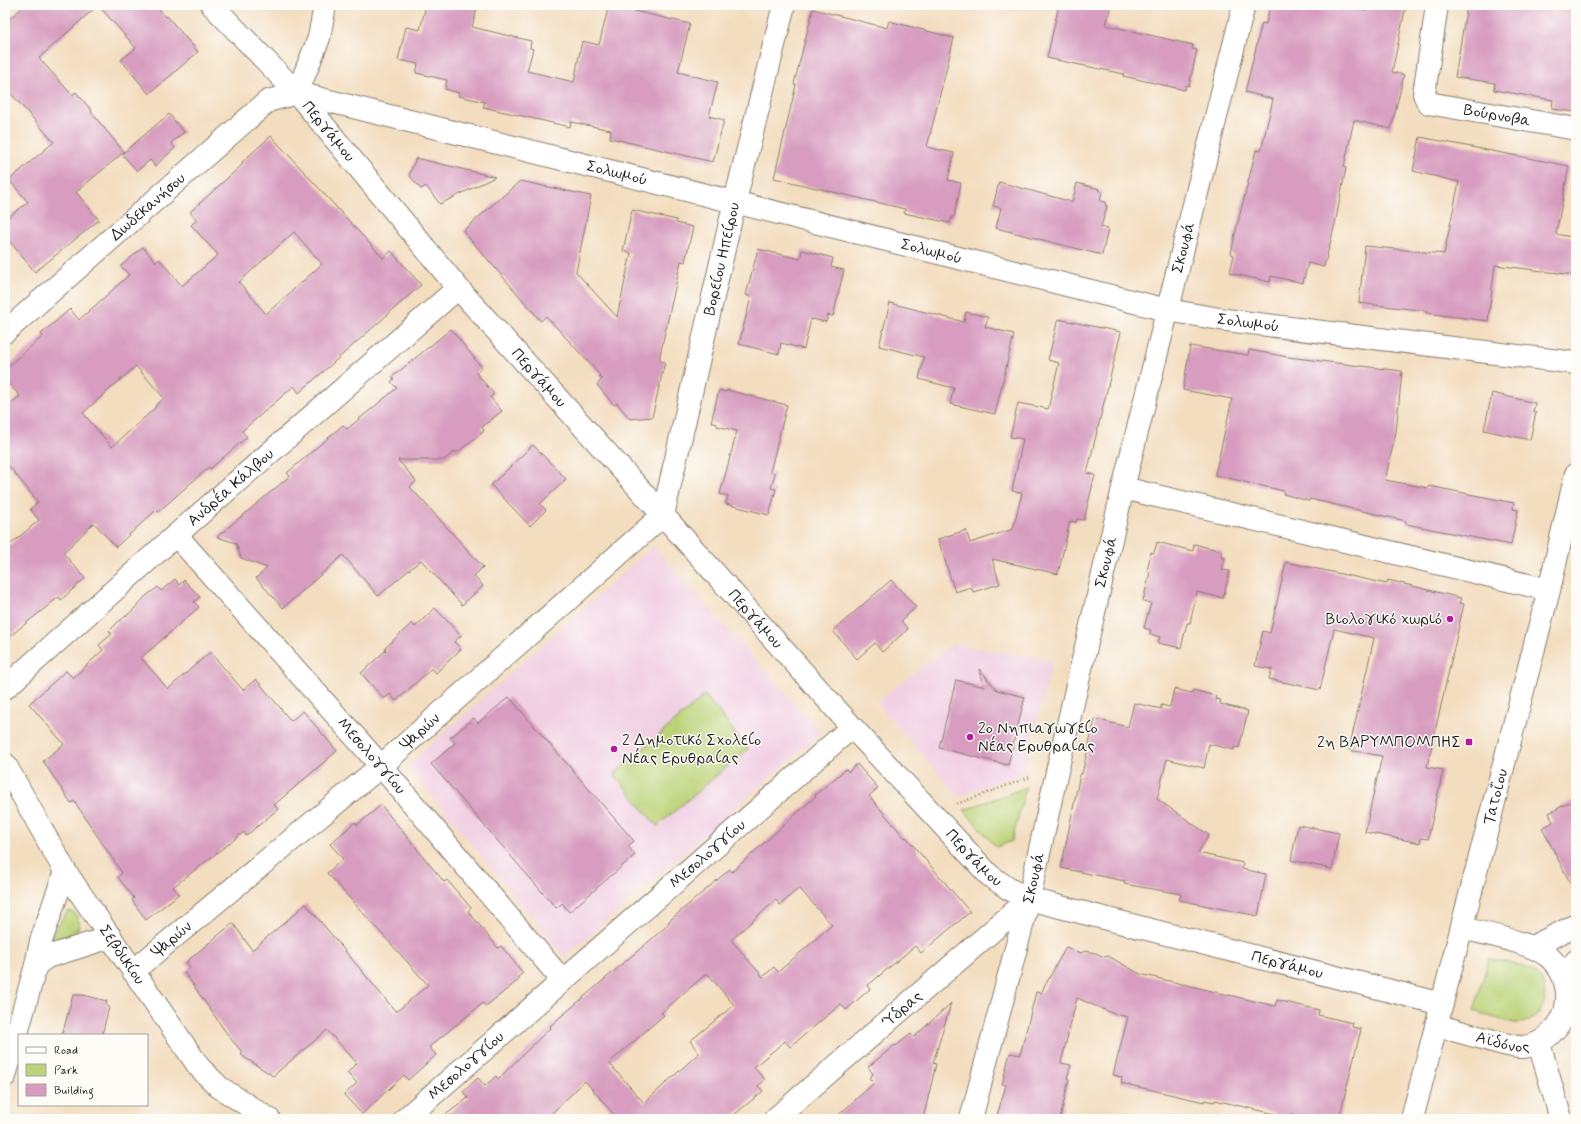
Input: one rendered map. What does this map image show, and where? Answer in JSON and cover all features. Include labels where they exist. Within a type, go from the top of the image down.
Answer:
[{"type":"street","name":"Περγάμου","points":[[212,5],[297,93],[458,288],[663,514],[852,727],[989,875],[1029,899],[1442,1004]]},
{"type":"street","points":[[297,93],[318,38],[325,5]]},
{"type":"street","name":"Βορείου Ηπείρου","points":[[663,514],[735,201],[784,5]]},
{"type":"street","name":"Σκουφά","points":[[971,1119],[1029,899],[1123,488],[1244,5]]},
{"type":"street","name":"Βούρνοβα","points":[[1437,5],[1424,94],[1428,103],[1576,129]]},
{"type":"street","name":"Σολωμού","points":[[297,93],[735,201],[1167,310],[1226,320],[1576,363]]},
{"type":"street","name":"Δωδεκανήσου","points":[[5,332],[268,101],[297,93]]},
{"type":"street","name":"Ανδρέα Κάλβου","points":[[5,688],[176,535],[458,288]]},
{"type":"street","name":"Τατοΐου","points":[[1412,1119],[1549,590],[1576,474]]},
{"type":"street","points":[[1123,488],[1549,590]]},
{"type":"street","name":"Ψαρών","points":[[133,971],[381,766],[663,514]]},
{"type":"street","name":"Μεσολογγίου","points":[[176,535],[381,766],[562,980]]},
{"type":"street","name":"Μεσολογγίου","points":[[405,1119],[852,727]]},
{"type":"street","name":"Σεβδικίου","points":[[5,764],[65,871],[199,1067],[219,1087],[270,1119]]},
{"type":"street","points":[[5,1076],[36,965],[41,941],[65,871]]},
{"type":"street","name":"Ύδρας","points":[[775,1119],[1029,899]]},
{"type":"street","points":[[1532,947],[1576,925]]},
{"type":"street","points":[[1462,928],[1532,947],[1572,973],[1567,1001],[1569,1020],[1539,1043]]},
{"type":"street","points":[[36,965],[47,957],[111,937]]},
{"type":"street","name":"Αϊδόνος","points":[[1436,1025],[1499,1043],[1520,1047],[1539,1043],[1561,1119]]},
{"type":"path","points":[[931,814],[1058,767]]},
{"type":"shaded area","name":"2 Δημοτικό Σχολείο Νέας Ερυθραίας","points":[[653,546],[821,733],[565,957],[407,766]]},
{"type":"shaded area","name":"2ο Νηπιαγωγείο Νέας Ερυθραίας","points":[[953,644],[1053,660],[1023,773],[958,796],[876,702]]},
{"type":"green space","points":[[705,695],[748,749],[657,826],[614,774]]},
{"type":"green space","points":[[1026,787],[1012,841],[996,847],[964,810]]},
{"type":"green space","points":[[72,911],[78,919],[78,929],[49,948],[46,943],[67,912]]},
{"type":"green space","points":[[1489,958],[1529,969],[1540,978],[1545,994],[1544,1003],[1536,1017],[1528,1021],[1515,1023],[1474,1011]]},
{"type":"building","points":[[25,5],[98,5],[39,58],[72,95],[76,92],[124,152],[76,192],[99,220],[35,272],[5,236],[5,220],[28,202],[9,180],[54,142],[5,87],[5,23]]},
{"type":"building","points":[[98,5],[155,5],[166,17],[167,16],[198,52],[149,94],[121,60],[136,48]]},
{"type":"building","points":[[426,5],[478,5],[472,27],[531,41],[530,48],[533,49],[527,71],[574,82],[582,41],[599,45],[609,5],[690,24],[678,72],[718,82],[709,116],[724,120],[713,162],[610,138],[611,130],[571,122],[570,127],[483,107],[485,102],[458,96],[459,93],[445,89],[447,80],[416,73],[418,64],[398,60],[406,27],[420,30]]},
{"type":"building","points":[[1059,5],[1111,5],[1106,25],[1193,45],[1192,49],[1197,50],[1189,86],[1186,85],[1185,90],[1123,76],[1124,74],[1047,58]]},
{"type":"building","points":[[1270,5],[1339,5],[1368,11],[1369,5],[1406,5],[1392,72],[1404,75],[1391,129],[1354,120],[1344,167],[1346,168],[1335,224],[1324,267],[1308,263],[1303,283],[1271,276],[1270,282],[1230,273],[1234,255],[1231,254],[1235,234],[1256,150],[1261,151],[1273,99],[1245,92],[1262,23],[1266,24]]},
{"type":"building","points":[[1467,5],[1576,5],[1576,112],[1552,109],[1553,100],[1494,90],[1495,83],[1455,77]]},
{"type":"building","points":[[813,9],[887,28],[889,21],[954,38],[927,147],[954,153],[948,180],[961,183],[954,217],[952,217],[950,223],[904,213],[905,209],[774,178],[796,85],[794,84]]},
{"type":"building","points":[[169,114],[184,132],[171,143],[175,148],[155,166],[150,160],[137,171],[122,154]]},
{"type":"building","points":[[271,136],[383,258],[391,251],[421,285],[299,393],[294,386],[242,431],[247,437],[210,469],[209,467],[158,512],[156,510],[116,547],[94,523],[63,553],[85,578],[61,600],[59,597],[5,640],[5,549],[39,520],[30,509],[38,502],[5,461],[5,408],[20,396],[5,380],[5,369],[43,336],[41,334],[70,309],[79,320],[129,275],[121,266],[143,247],[156,262],[159,259],[182,286],[218,255],[191,225],[197,220],[190,212],[243,164],[242,162]],"holes":[[[294,232],[322,264],[266,314],[239,282]],[[136,366],[164,398],[112,447],[83,413]]]},
{"type":"building","points":[[1420,137],[1569,166],[1556,234],[1576,238],[1576,264],[1574,275],[1495,265],[1488,321],[1426,313],[1427,311],[1359,303],[1365,246],[1444,254],[1459,182],[1413,171]]},
{"type":"building","points":[[416,158],[495,177],[440,204],[426,186],[421,189],[409,175]]},
{"type":"building","points":[[520,181],[591,196],[576,272],[617,317],[631,253],[623,251],[632,210],[677,220],[676,223],[693,227],[685,262],[681,261],[660,355],[660,361],[665,362],[652,417],[630,419],[617,403],[614,405],[597,385],[602,379],[599,376],[600,375],[546,316],[541,321],[463,231]]},
{"type":"building","points":[[999,182],[1072,202],[1077,183],[1099,189],[1098,190],[1102,192],[1100,201],[1106,202],[1105,205],[1107,206],[1101,227],[1108,229],[1102,255],[996,228],[1001,208],[993,206]]},
{"type":"building","points":[[758,249],[800,259],[802,250],[833,258],[831,267],[844,270],[833,316],[828,315],[826,322],[811,319],[804,349],[781,343],[779,354],[739,344],[751,297],[746,295]]},
{"type":"building","points":[[890,303],[964,322],[966,312],[988,317],[985,327],[1014,334],[995,414],[950,404],[954,388],[919,379],[924,357],[879,346]]},
{"type":"building","points":[[1058,319],[1121,332],[1087,473],[1095,475],[1084,520],[1077,519],[1076,522],[1070,521],[1058,574],[992,559],[1000,584],[973,592],[971,587],[955,592],[938,539],[966,530],[970,543],[1013,529],[1022,493],[1012,491],[1023,439],[1010,437],[1018,403],[1048,409],[1059,363],[1048,360]]},
{"type":"building","points":[[451,329],[482,368],[476,373],[494,394],[490,397],[502,411],[482,427],[484,431],[458,452],[454,452],[444,460],[398,460],[416,481],[410,487],[483,567],[474,576],[483,586],[462,605],[421,560],[378,596],[343,555],[283,608],[256,578],[267,568],[241,558],[236,543],[217,537],[290,476],[287,473],[343,425],[347,429],[397,388],[391,382],[394,379],[392,377]]},
{"type":"building","points":[[1190,346],[1248,355],[1249,350],[1288,357],[1402,371],[1396,432],[1385,480],[1428,488],[1429,486],[1514,503],[1513,509],[1518,510],[1511,545],[1406,524],[1406,521],[1310,499],[1309,501],[1283,494],[1284,491],[1215,475],[1232,399],[1183,390]]},
{"type":"building","points":[[719,390],[726,392],[727,390],[787,405],[770,472],[775,473],[771,488],[776,489],[769,515],[726,504],[728,496],[720,494],[737,431],[717,426],[717,424],[711,422]]},
{"type":"building","points":[[1492,393],[1535,403],[1533,412],[1536,412],[1530,440],[1484,430]]},
{"type":"building","points":[[533,445],[566,479],[540,504],[546,510],[530,526],[491,485]]},
{"type":"building","points":[[1157,542],[1193,551],[1194,544],[1222,551],[1221,557],[1225,558],[1222,570],[1230,571],[1223,598],[1197,592],[1190,623],[1187,623],[1181,648],[1158,643],[1160,637],[1150,634],[1151,630],[1144,628],[1151,603],[1143,601],[1150,572],[1147,571],[1151,552],[1154,553]]},
{"type":"building","points":[[1286,562],[1387,584],[1388,580],[1461,598],[1459,603],[1464,604],[1427,767],[1443,770],[1428,839],[1421,838],[1420,843],[1365,832],[1382,756],[1349,750],[1374,638],[1334,629],[1320,690],[1269,679],[1272,669],[1255,666],[1263,631],[1270,633]]},
{"type":"building","points":[[175,579],[179,585],[184,580],[200,597],[194,602],[199,607],[141,658],[168,689],[210,652],[243,690],[256,679],[291,721],[303,711],[337,751],[274,805],[278,809],[246,836],[244,832],[173,887],[179,894],[146,920],[132,900],[134,898],[118,877],[122,873],[74,801],[71,803],[43,761],[64,744],[29,704],[66,671],[73,678],[103,650],[99,645],[112,634],[109,631],[118,622],[130,613],[146,596],[158,587],[161,591]]},
{"type":"building","points":[[891,580],[916,607],[901,621],[908,629],[882,652],[875,643],[857,659],[833,631]]},
{"type":"building","points":[[435,608],[461,636],[454,642],[461,649],[436,673],[432,668],[396,701],[390,694],[384,699],[361,673],[412,623],[415,627]]},
{"type":"building","points":[[979,669],[997,690],[1025,697],[1008,765],[939,748],[956,680],[985,687]]},
{"type":"building","points":[[1174,689],[1192,693],[1193,690],[1216,696],[1215,699],[1221,700],[1220,704],[1248,711],[1239,748],[1234,747],[1234,750],[1209,744],[1204,768],[1167,759],[1157,799],[1209,835],[1198,853],[1243,863],[1242,869],[1266,874],[1258,916],[1179,900],[1181,894],[1124,884],[1125,881],[1061,868],[1080,774],[1082,774],[1095,719],[1128,727],[1134,703],[1161,709],[1161,705],[1170,707]]},
{"type":"building","points":[[509,697],[634,841],[628,846],[635,855],[569,912],[562,903],[556,908],[431,764],[455,743],[450,738],[474,718],[478,723]]},
{"type":"building","points":[[857,764],[878,788],[869,796],[970,912],[921,953],[915,946],[867,986],[870,989],[846,1010],[841,1004],[790,1047],[785,1041],[754,1067],[765,1080],[758,1086],[763,1091],[729,1119],[618,1119],[585,1081],[546,1119],[440,1119],[468,1098],[463,1092],[478,1078],[485,1086],[496,1076],[498,1079],[551,1027],[550,1026],[669,924],[668,922],[730,869],[732,872],[816,796],[815,795],[846,769],[848,772]],"holes":[[[799,888],[832,925],[778,972],[774,967],[763,977],[731,940],[776,900],[780,905]],[[707,973],[734,1005],[690,1041],[699,1053],[644,1103],[609,1063],[664,1015],[661,1013]]]},
{"type":"building","points":[[1576,799],[1576,894],[1542,828],[1553,822],[1549,813]]},
{"type":"building","points":[[381,805],[444,882],[447,880],[471,908],[468,911],[498,948],[501,946],[523,973],[518,977],[520,979],[486,1006],[483,1003],[429,1047],[436,1055],[408,1080],[404,1075],[362,1114],[344,1095],[357,1083],[347,1073],[357,1063],[327,1030],[273,1076],[241,1055],[243,1053],[230,1038],[184,972],[190,967],[186,962],[233,923],[252,950],[306,904],[396,1012],[428,985],[327,873],[343,859],[330,844],[355,822],[357,825]]},
{"type":"building","points":[[1298,825],[1339,833],[1332,869],[1291,860]]},
{"type":"building","points":[[1066,947],[1081,953],[1085,951],[1096,953],[1104,957],[1108,956],[1140,974],[1275,1006],[1277,1000],[1319,1010],[1318,1015],[1353,1023],[1352,1027],[1361,1029],[1339,1119],[1313,1119],[1292,1114],[1292,1118],[1215,1100],[1214,1102],[1204,1100],[1204,1102],[1121,1083],[1122,1077],[1113,1075],[1128,1017],[1114,1014],[1077,998],[1061,1063],[1071,1065],[1067,1078],[1069,1079],[1060,1119],[996,1119],[1006,1085],[1002,1084],[1010,1053],[1020,1055],[1036,992],[1041,993]]},
{"type":"building","points":[[73,995],[83,995],[107,1001],[106,1006],[109,1007],[102,1034],[62,1034]]},
{"type":"building","points":[[951,1003],[933,1063],[936,1064],[923,1119],[834,1119],[874,1083],[869,1078],[873,1074],[868,1067],[911,1034],[914,1037]]},
{"type":"place","name":"Βιολογικό χωριό","points":[[1450,619]]},
{"type":"place","name":"2ο Νηπιαγωγείο Νέας Ερυθραίας","points":[[970,737]]},
{"type":"place","name":"2η ΒΑΡΥΜΠΟΜΠΗΣ","points":[[1469,742]]},
{"type":"place","name":"2 Δημοτικό Σχολείο Νέας Ερυθραίας","points":[[614,749]]}]
